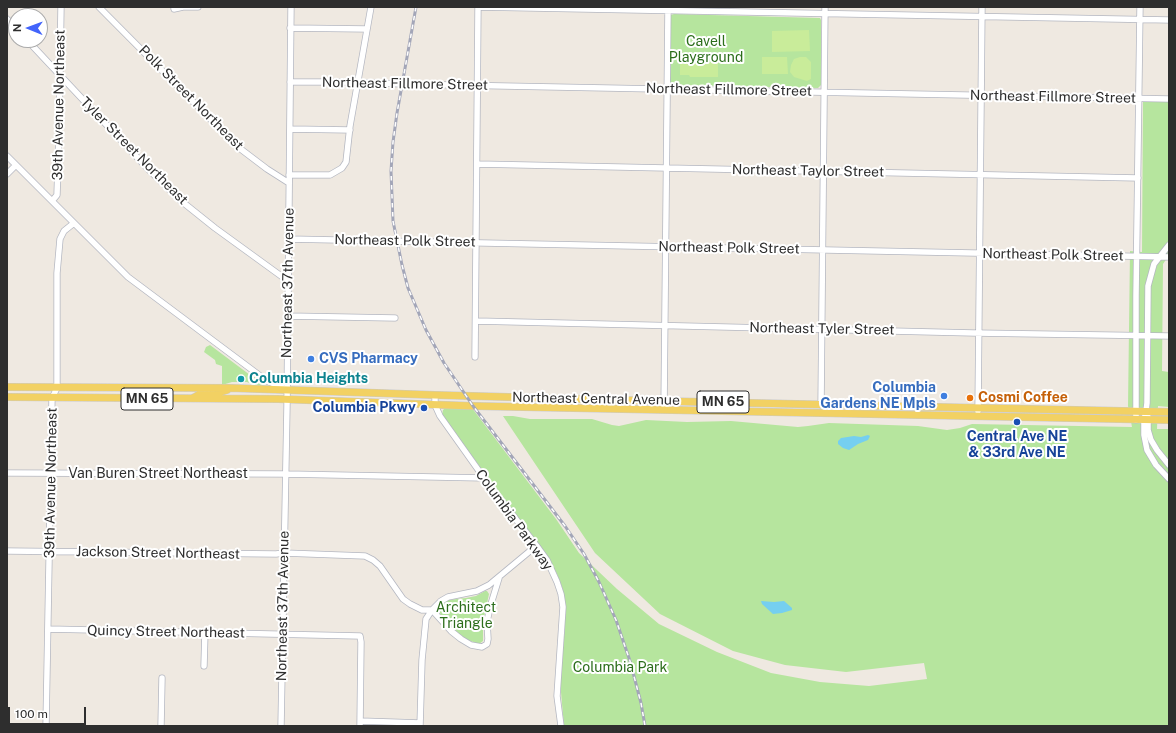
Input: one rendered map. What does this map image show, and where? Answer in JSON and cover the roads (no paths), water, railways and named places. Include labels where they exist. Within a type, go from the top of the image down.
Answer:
[{"type":"main road","name":"MN 65","points":[[7,387],[230,388],[287,390]]},
{"type":"main road","points":[[160,399],[172,395],[191,393],[195,388]]},
{"type":"main road","points":[[192,398],[200,394],[216,393],[230,388]]},
{"type":"main road","name":"Northeast Central Avenue","points":[[287,390],[821,405],[1169,412]]},
{"type":"main road","name":"MN 65","points":[[7,397],[287,400]]},
{"type":"main road","name":"Northeast Central Avenue","points":[[287,400],[435,405],[1169,420]]},
{"type":"street","name":"39th Avenue Northeast","points":[[52,201],[57,195],[60,7]]},
{"type":"street","name":"Polk Street Northeast","points":[[99,7],[238,147],[266,169],[289,183]]},
{"type":"street","points":[[174,9],[183,7],[198,7]]},
{"type":"street","name":"Northeast 37th Avenue","points":[[281,726],[286,474],[291,7]]},
{"type":"street","points":[[289,175],[330,175],[342,168],[346,162],[371,7]]},
{"type":"street","points":[[475,357],[478,7],[668,9],[824,14],[1169,20]]},
{"type":"street","points":[[821,405],[825,7]]},
{"type":"street","points":[[978,417],[982,7]]},
{"type":"street","points":[[1136,420],[1140,7]]},
{"type":"street","points":[[664,409],[668,9]]},
{"type":"street","points":[[290,28],[367,29]]},
{"type":"street","name":"Tyler Street Northeast","points":[[34,48],[149,170],[180,200],[215,228],[288,281]]},
{"type":"street","name":"Northeast Fillmore Street","points":[[290,82],[358,82],[1169,99]]},
{"type":"street","points":[[290,129],[350,130]]},
{"type":"street","points":[[7,156],[128,277],[267,381],[287,390]]},
{"type":"street","name":"Northeast Taylor Street","points":[[477,164],[1138,178]]},
{"type":"street","points":[[7,174],[16,165]]},
{"type":"street","name":"39th Avenue Northeast","points":[[46,726],[52,398],[57,388],[57,273],[61,235],[74,223]]},
{"type":"street","name":"Northeast Polk Street","points":[[288,239],[1169,257]]},
{"type":"street","points":[[1169,245],[1154,264],[1148,286],[1146,420],[1144,435],[1147,450],[1156,465],[1169,479]]},
{"type":"street","points":[[287,316],[395,318]]},
{"type":"street","name":"Northeast Tyler Street","points":[[476,321],[1169,336]]},
{"type":"street","name":"Columbia Parkway","points":[[435,395],[435,405],[440,416],[484,478],[547,560],[552,570],[561,594],[563,607],[557,696],[561,726]]},
{"type":"street","points":[[1146,420],[1151,440],[1169,465]]},
{"type":"street","name":"Van Buren Street Northeast","points":[[7,473],[286,474],[484,478]]},
{"type":"street","points":[[360,724],[420,725],[422,660],[426,619],[441,601],[448,597],[477,591],[490,585],[536,546]]},
{"type":"street","name":"Jackson Street Northeast","points":[[7,551],[284,553],[365,556],[380,566],[398,592],[410,604],[422,610],[432,610]]},
{"type":"street","points":[[432,610],[461,640],[471,645],[482,647],[487,644],[487,621],[499,578]]},
{"type":"street","name":"Quincy Street Northeast","points":[[48,629],[360,636],[360,724]]},
{"type":"street","points":[[204,666],[205,632]]},
{"type":"street","points":[[161,726],[162,678]]},
{"type":"water","points":[[868,435],[870,436],[868,440],[849,450],[838,444],[838,441],[841,438],[854,436],[861,437]]},
{"type":"water","points":[[761,601],[784,601],[792,608],[792,610],[773,614],[762,604]]},
{"type":"railway","points":[[416,7],[397,113],[391,171],[393,221],[408,288],[426,330],[444,363],[473,406],[565,526],[584,554],[599,582],[616,620],[630,661],[641,703],[645,726]]},
{"type":"place","name":"CVS Pharmacy","points":[[311,359]]},
{"type":"place","name":"Columbia Heights","points":[[241,379]]},
{"type":"place","name":"Columbia Gardens NE Mpls","points":[[944,396]]},
{"type":"place","name":"Cosmi Coffee","points":[[970,398]]},
{"type":"place","name":"Columbia Pkwy","points":[[424,408]]},
{"type":"place","name":"Central Ave NE & 33rd Ave NE","points":[[1017,422]]},
{"type":"park label","name":"Cavell Playground","points":[[706,50]]},
{"type":"park label","name":"Architect Triangle","points":[[466,616]]},
{"type":"park label","name":"Columbia Park","points":[[620,668]]}]
